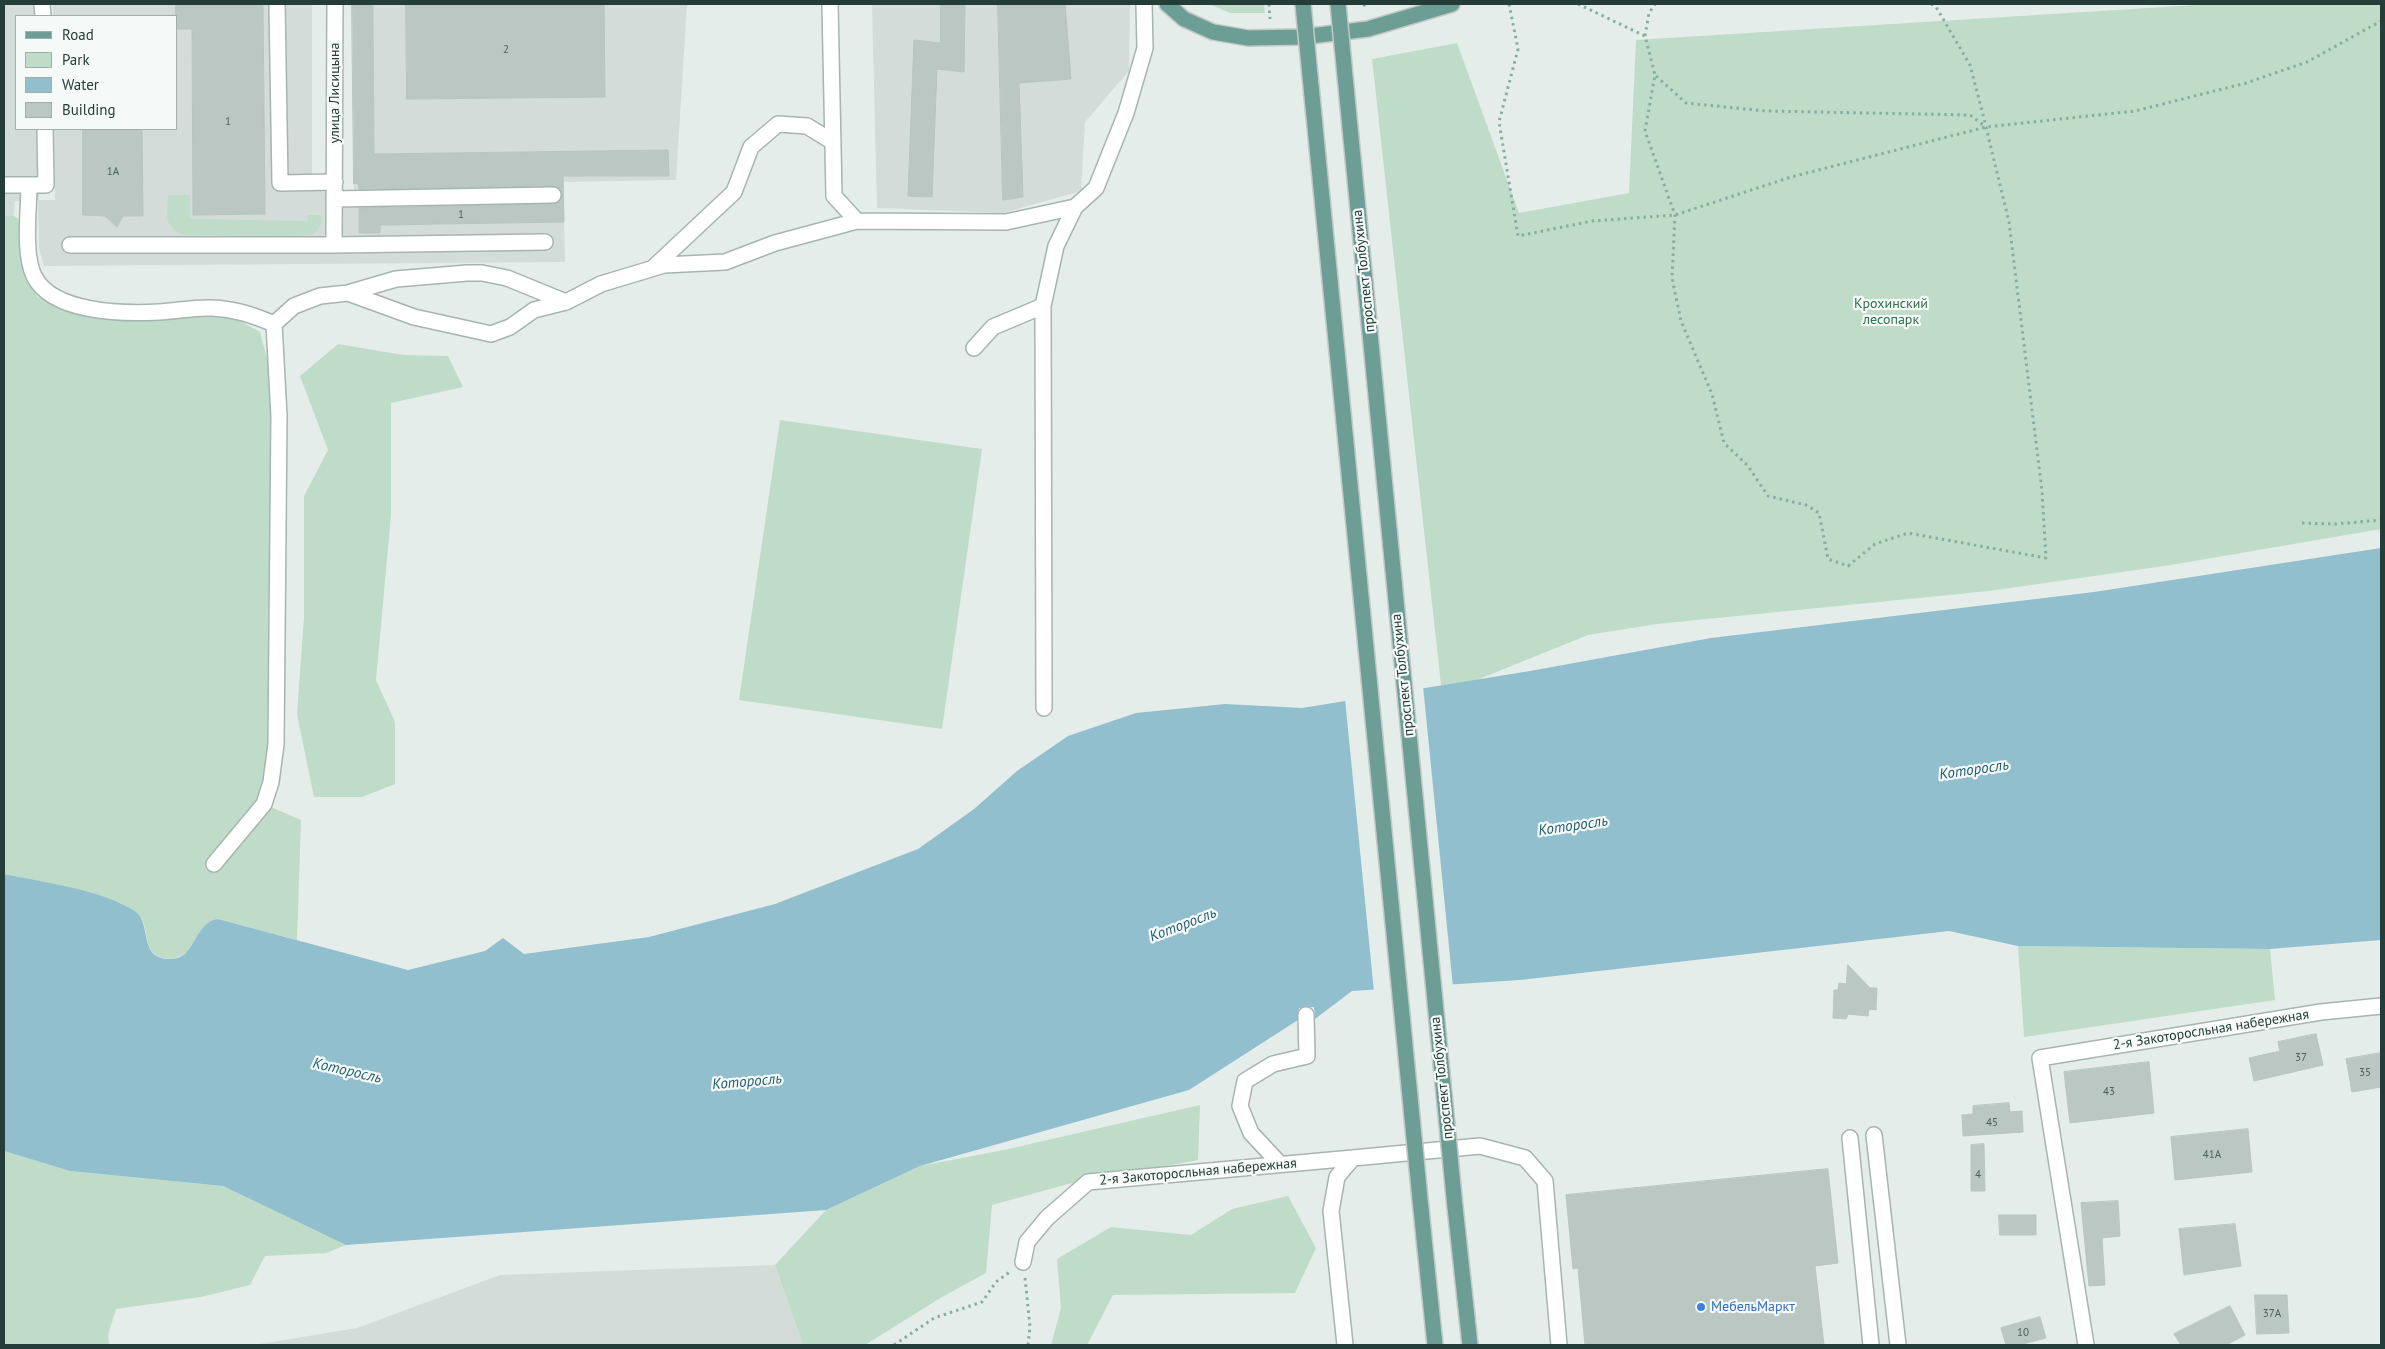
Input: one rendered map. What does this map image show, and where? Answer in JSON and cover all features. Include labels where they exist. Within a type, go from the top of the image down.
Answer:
[{"type":"main road","points":[[1167,4],[1184,19],[1213,32],[1248,38],[1302,37],[1368,29],[1452,4]]},
{"type":"main road","points":[[1303,4],[1435,1345]]},
{"type":"main road","name":"проспект Толбухина","points":[[1338,4],[1470,1345]]},
{"type":"street","points":[[277,4],[280,183],[335,182]]},
{"type":"street","name":"улица Лисицына","points":[[334,245],[335,4]]},
{"type":"street","points":[[830,4],[834,196],[857,220]]},
{"type":"street","points":[[1044,708],[1043,306],[1056,246],[1075,207],[1096,188],[1126,113],[1145,48],[1144,4]]},
{"type":"street","points":[[654,268],[734,192],[751,147],[778,124],[807,126],[833,142]]},
{"type":"street","points":[[4,185],[46,185],[45,130]]},
{"type":"street","points":[[29,185],[30,265],[41,287],[51,296],[91,308],[136,313],[211,308],[245,311],[274,324]]},
{"type":"street","points":[[334,199],[553,195]]},
{"type":"street","points":[[348,293],[414,317],[492,334],[510,327],[534,310],[566,302],[601,284],[664,265],[725,262],[775,243],[857,220],[1006,222],[1075,207]]},
{"type":"street","points":[[70,245],[334,245],[545,242]]},
{"type":"street","points":[[274,324],[294,306],[320,296],[348,293],[396,279],[482,273],[507,278],[566,302]]},
{"type":"street","points":[[974,348],[993,327],[1043,306]]},
{"type":"street","points":[[214,864],[264,804],[274,765],[276,744],[279,416],[274,324]]},
{"type":"street","name":"2-я Закоторосльная набережная","points":[[2086,1345],[2040,1058],[2320,1012],[2381,1006]]},
{"type":"street","points":[[1280,1164],[1251,1133],[1240,1106],[1245,1081],[1273,1064],[1307,1056],[1306,1015]]},
{"type":"street","points":[[1874,1135],[1898,1345]]},
{"type":"street","points":[[1850,1138],[1871,1345]]},
{"type":"street","name":"2-я Закоторосльная набережная","points":[[1023,1262],[1027,1242],[1047,1218],[1088,1182],[1480,1146],[1525,1158],[1545,1181],[1559,1345]]},
{"type":"street","points":[[1345,1345],[1331,1211],[1337,1178],[1354,1158]]},
{"type":"path","points":[[1269,4],[1270,19]]},
{"type":"path","points":[[1364,4],[1365,9]]},
{"type":"path","points":[[1509,4],[1518,49],[1499,122],[1518,236],[1592,221],[1675,215],[1791,177],[1986,126],[2134,111],[2246,83],[2307,62],[2381,21]]},
{"type":"path","points":[[1578,4],[1645,36]]},
{"type":"path","points":[[1655,4],[1649,13],[1645,36],[1655,74],[1645,132],[1675,215],[1672,278],[1681,322],[1712,394],[1724,443],[1748,466],[1768,496],[1806,504],[1819,513],[1828,559],[1848,566],[1875,544],[1908,533],[2046,558],[2042,491],[2010,232],[1970,66],[1936,7],[1931,4]]},
{"type":"path","points":[[1655,74],[1686,102],[1766,111],[1970,115],[1986,126]]},
{"type":"path","points":[[2302,523],[2336,524],[2381,520]]},
{"type":"path","points":[[894,1345],[934,1318],[982,1302],[996,1282],[1023,1262]]},
{"type":"path","points":[[1023,1262],[1030,1327],[1028,1345]]},
{"type":"shaded area","points":[[4,4],[33,4],[34,15],[15,15],[15,130],[37,130],[39,200],[55,200],[54,130],[178,130],[178,15],[53,15],[53,4],[312,4],[312,190],[354,190],[354,183],[382,183],[374,154],[373,4],[687,4],[676,180],[563,182],[565,262],[44,266],[39,248],[38,200],[15,201],[14,216],[4,216]]},
{"type":"shaded area","points":[[872,4],[1130,4],[1129,71],[1085,122],[1081,191],[1003,213],[877,208]]},
{"type":"shaded area","points":[[775,1265],[803,1345],[254,1345],[357,1328],[500,1275]]},
{"type":"green space","points":[[1209,4],[1264,4],[1265,13],[1230,13]]},
{"type":"green space","name":"Крохинский лесопарк","points":[[2212,4],[2381,4],[2381,529],[2171,565],[1989,591],[1657,624],[1588,635],[1442,694],[1372,59],[1457,43],[1519,213],[1629,193],[1636,40]]},
{"type":"green space","points":[[168,195],[190,195],[190,217],[192,219],[307,221],[308,215],[321,215],[321,224],[317,231],[311,235],[183,235],[169,224],[167,214]]},
{"type":"green space","points":[[4,216],[14,216],[20,220],[20,253],[25,279],[38,297],[62,310],[113,319],[229,315],[260,332],[269,366],[272,412],[269,738],[267,765],[257,799],[301,820],[297,940],[218,919],[196,944],[183,955],[170,959],[160,957],[150,948],[142,920],[138,914],[127,907],[94,894],[4,874]]},
{"type":"green space","points":[[338,344],[403,355],[448,356],[463,387],[391,403],[391,515],[376,680],[395,722],[395,784],[362,797],[314,797],[297,714],[304,618],[304,496],[328,450],[300,376]]},
{"type":"green space","points":[[780,420],[982,449],[942,729],[739,700]]},
{"type":"green space","points":[[2018,946],[2270,949],[2275,1000],[2024,1037]]},
{"type":"green space","points":[[1200,1105],[1198,1160],[1068,1184],[992,1205],[986,1273],[942,1297],[865,1345],[803,1345],[775,1265],[826,1210],[920,1166],[1004,1150]]},
{"type":"green space","points":[[4,1151],[70,1171],[223,1186],[346,1245],[326,1253],[265,1256],[250,1285],[201,1297],[116,1309],[108,1335],[109,1345],[4,1345]]},
{"type":"green space","points":[[1288,1196],[1316,1248],[1295,1293],[1113,1295],[1087,1345],[1051,1345],[1061,1308],[1057,1259],[1111,1227],[1191,1235],[1232,1209]]},
{"type":"water","name":"Которосль","points":[[2381,548],[2381,940],[2270,949],[2018,946],[1949,931],[1520,980],[1352,991],[1315,1019],[1314,1007],[1299,1008],[1298,1020],[1189,1090],[920,1166],[826,1210],[346,1245],[223,1186],[70,1171],[4,1151],[4,874],[90,892],[123,904],[136,912],[141,918],[147,941],[154,954],[161,958],[171,959],[186,953],[204,927],[218,919],[408,970],[485,951],[503,938],[524,954],[649,937],[775,904],[918,849],[974,809],[1017,771],[1068,736],[1136,713],[1225,704],[1302,708],[1530,671],[1711,638],[2094,592]]},
{"type":"pier","points":[[1423,686],[1453,987],[1374,992],[1345,699]]},
{"type":"building","points":[[176,4],[263,4],[265,214],[193,215],[192,29],[178,29],[178,15],[176,15]]},
{"type":"building","points":[[352,4],[373,4],[374,154],[668,150],[669,176],[563,176],[564,222],[380,225],[380,233],[359,233],[359,208],[553,204],[561,200],[562,194],[558,187],[553,186],[359,189],[358,183],[354,184]]},
{"type":"building","points":[[406,4],[604,4],[605,97],[407,99]]},
{"type":"building","points":[[941,4],[965,4],[964,72],[937,69],[932,197],[908,196],[914,40],[940,43]]},
{"type":"building","points":[[998,4],[1065,4],[1071,79],[1019,83],[1023,197],[1003,200]]},
{"type":"building","points":[[83,130],[142,130],[143,216],[123,216],[117,227],[105,216],[83,215]]},
{"type":"building","points":[[1848,965],[1870,988],[1877,988],[1876,1010],[1869,1009],[1868,1016],[1848,1014],[1846,1019],[1833,1018],[1834,990],[1838,990],[1839,983],[1846,984]]},
{"type":"building","points":[[2316,1034],[2323,1065],[2254,1081],[2249,1058],[2280,1051],[2278,1042]]},
{"type":"building","points":[[2381,1053],[2381,1087],[2352,1092],[2346,1059]]},
{"type":"building","points":[[2149,1062],[2154,1113],[2070,1123],[2064,1072]]},
{"type":"building","points":[[2009,1103],[2010,1112],[2022,1111],[2023,1132],[1963,1136],[1962,1115],[1973,1114],[1973,1106]]},
{"type":"building","points":[[2248,1129],[2252,1172],[2175,1180],[2171,1137]]},
{"type":"building","points":[[1984,1144],[1985,1191],[1971,1191],[1971,1145]]},
{"type":"building","points":[[1828,1169],[1838,1263],[1815,1266],[1824,1345],[1585,1345],[1578,1268],[1573,1269],[1566,1195]]},
{"type":"building","points":[[2118,1201],[2120,1236],[2102,1238],[2105,1285],[2089,1286],[2081,1203]]},
{"type":"building","points":[[1999,1215],[2036,1215],[2036,1235],[2000,1235]]},
{"type":"building","points":[[2235,1224],[2241,1266],[2184,1275],[2179,1229]]},
{"type":"building","points":[[2255,1295],[2287,1295],[2289,1333],[2257,1334]]},
{"type":"building","points":[[2230,1306],[2245,1335],[2226,1345],[2181,1345],[2174,1334]]},
{"type":"building","points":[[2040,1317],[2046,1338],[2019,1345],[2006,1345],[2001,1328]]},
{"type":"place","name":"МебельМаркт","points":[[1701,1307]]}]
